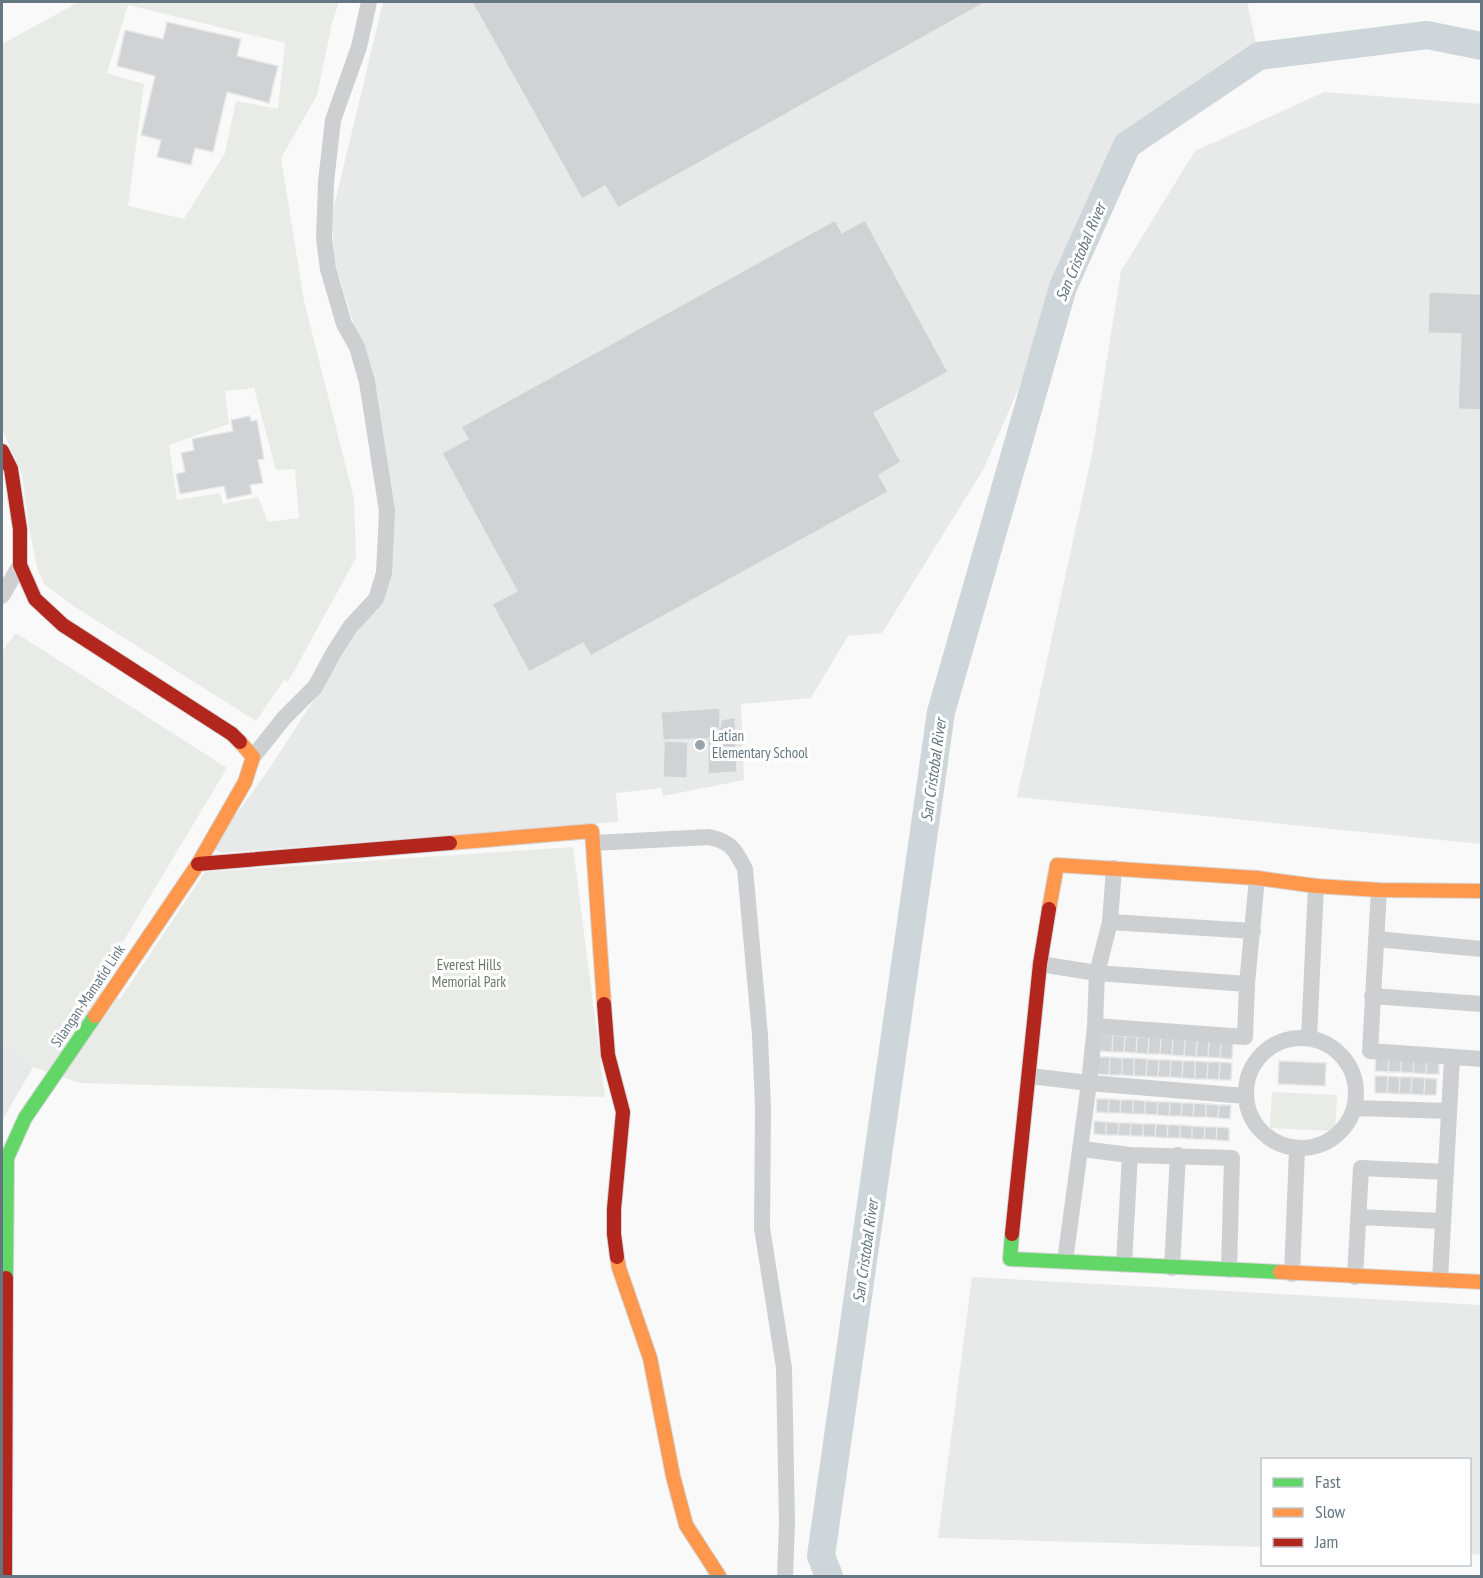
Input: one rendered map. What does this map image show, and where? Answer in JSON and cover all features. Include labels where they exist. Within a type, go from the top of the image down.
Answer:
[{"type":"street","points":[[2,451],[11,469],[21,529],[20,565],[35,599],[63,625],[232,734],[253,757],[284,718],[315,687],[350,627],[376,599],[384,573],[387,511],[367,382],[357,347],[344,324],[328,269],[324,239],[326,182],[333,120],[359,46],[369,2]]},
{"type":"street","points":[[2,596],[20,565]]},
{"type":"street","name":"Silangan-Mamatid Link","points":[[5,1576],[4,1431],[8,1158],[25,1118],[198,864],[245,782],[253,757]]},
{"type":"street","points":[[198,864],[592,831],[608,1055],[623,1112],[614,1209],[614,1234],[619,1268],[650,1358],[673,1476],[686,1525],[719,1576]]},
{"type":"street","points":[[593,843],[709,837],[724,841],[737,852],[745,869],[760,1035],[762,1228],[784,1368],[787,1523],[785,1576]]},
{"type":"street","points":[[1482,891],[1378,890],[1316,886],[1257,878],[1057,865],[1040,964],[1010,1258],[1482,1282]]},
{"type":"street","points":[[1065,1261],[1082,1149],[1095,1026],[1097,973],[1110,922],[1114,868]]},
{"type":"street","points":[[1095,1026],[1245,1037],[1257,878]]},
{"type":"street","points":[[1309,1038],[1316,886]]},
{"type":"street","points":[[1378,890],[1370,1051],[1482,1059]]},
{"type":"street","points":[[1110,922],[1253,931]]},
{"type":"street","points":[[1376,939],[1482,949]]},
{"type":"street","points":[[1040,964],[1097,973],[1248,984]]},
{"type":"street","points":[[1372,996],[1482,1004]]},
{"type":"street","points":[[1309,1038],[1326,1043],[1340,1052],[1350,1066],[1355,1108],[1348,1125],[1336,1138],[1317,1147],[1297,1150],[1260,1131],[1245,1096],[1249,1073],[1262,1053],[1284,1040],[1309,1038]]},
{"type":"street","points":[[1440,1281],[1452,1058]]},
{"type":"street","points":[[1030,1076],[1245,1096]]},
{"type":"street","points":[[1355,1108],[1449,1111]]},
{"type":"street","points":[[1082,1149],[1130,1155],[1233,1158],[1228,1270]]},
{"type":"street","points":[[1292,1274],[1297,1150]]},
{"type":"street","points":[[1124,1264],[1130,1155]]},
{"type":"street","points":[[1172,1268],[1178,1155]]},
{"type":"street","points":[[1355,1277],[1361,1168],[1446,1172]]},
{"type":"street","points":[[1359,1217],[1442,1221]]},
{"type":"shaded area","points":[[383,2],[1247,2],[1259,56],[1127,145],[983,470],[882,633],[848,636],[811,698],[741,704],[744,780],[663,796],[661,788],[616,793],[618,822],[221,853],[214,849],[216,842],[267,772],[364,617],[377,611],[390,582],[364,358],[334,260],[332,215]]},
{"type":"shaded area","points":[[1324,92],[1481,104],[1481,844],[1017,797],[1092,454],[1121,271],[1195,151]]},
{"type":"shaded area","points":[[2,1045],[33,1067],[2,1121]]},
{"type":"shaded area","points":[[972,1277],[1481,1305],[1481,1555],[1471,1554],[1471,1458],[1261,1458],[1261,1547],[938,1538]]},
{"type":"green space","points":[[79,2],[339,2],[332,23],[317,95],[281,158],[304,301],[354,499],[356,558],[288,682],[284,680],[256,721],[72,605],[44,584],[37,567],[22,474],[2,429],[2,44]],"holes":[[[128,5],[285,43],[278,109],[236,101],[225,153],[184,219],[128,206],[144,84],[107,73]],[[254,388],[276,470],[295,469],[299,518],[268,522],[258,497],[223,504],[220,493],[177,500],[169,445],[229,424],[225,391]]]},
{"type":"green space","name":"Everest Hills Memorial Park","points":[[16,633],[227,768],[97,985],[120,999],[205,872],[573,847],[605,1097],[80,1083],[33,1067],[2,1045],[2,651]]},
{"type":"green space","points":[[1272,1092],[1337,1095],[1335,1131],[1270,1128]]},
{"type":"building","points":[[472,2],[986,2],[618,208],[605,186],[582,199]]},
{"type":"building","points":[[167,22],[241,39],[237,56],[278,66],[269,103],[227,92],[213,152],[195,148],[191,165],[157,157],[161,140],[141,135],[155,76],[117,66],[125,30],[163,39]]},
{"type":"building","points":[[835,220],[842,233],[865,220],[948,372],[874,413],[901,462],[879,475],[888,492],[591,656],[583,643],[529,672],[492,604],[517,591],[442,453],[468,439],[461,427]]},
{"type":"building","points":[[1429,292],[1482,294],[1482,410],[1458,409],[1461,334],[1428,333]]},
{"type":"building","points":[[250,416],[251,421],[257,420],[264,459],[258,460],[263,483],[250,485],[252,494],[227,499],[224,486],[180,494],[176,474],[185,472],[181,453],[194,450],[192,439],[233,431],[231,420]]},
{"type":"building","points":[[720,708],[720,727],[708,739],[663,740],[661,712]]},
{"type":"building","points":[[735,717],[737,772],[708,774],[708,739],[720,727],[721,720]]},
{"type":"building","points":[[664,741],[688,742],[687,778],[663,777]]},
{"type":"building","points":[[1101,1034],[1113,1035],[1112,1052],[1100,1051]]},
{"type":"building","points":[[1113,1035],[1125,1036],[1124,1052],[1112,1052]]},
{"type":"building","points":[[1125,1036],[1137,1037],[1136,1053],[1124,1052]]},
{"type":"building","points":[[1137,1037],[1149,1037],[1148,1054],[1136,1053]]},
{"type":"building","points":[[1149,1037],[1161,1038],[1160,1054],[1148,1054]]},
{"type":"building","points":[[1161,1038],[1173,1039],[1172,1055],[1160,1054]]},
{"type":"building","points":[[1173,1039],[1185,1040],[1184,1056],[1172,1055]]},
{"type":"building","points":[[1185,1040],[1197,1041],[1196,1057],[1184,1056]]},
{"type":"building","points":[[1197,1041],[1209,1041],[1208,1057],[1196,1057]]},
{"type":"building","points":[[1209,1041],[1221,1042],[1220,1058],[1208,1057]]},
{"type":"building","points":[[1221,1042],[1233,1043],[1232,1059],[1220,1058]]},
{"type":"building","points":[[1376,1055],[1389,1056],[1388,1072],[1375,1071]]},
{"type":"building","points":[[1389,1056],[1401,1057],[1401,1072],[1388,1072]]},
{"type":"building","points":[[1098,1057],[1110,1057],[1109,1075],[1097,1074]]},
{"type":"building","points":[[1110,1057],[1122,1058],[1122,1075],[1109,1075]]},
{"type":"building","points":[[1401,1057],[1414,1057],[1413,1073],[1401,1072]]},
{"type":"building","points":[[1414,1057],[1427,1058],[1426,1074],[1413,1073]]},
{"type":"building","points":[[1122,1058],[1134,1058],[1134,1076],[1122,1075]]},
{"type":"building","points":[[1134,1058],[1147,1059],[1146,1076],[1134,1076]]},
{"type":"building","points":[[1427,1058],[1439,1059],[1439,1074],[1426,1074]]},
{"type":"building","points":[[1147,1059],[1159,1060],[1158,1077],[1146,1076]]},
{"type":"building","points":[[1159,1060],[1171,1060],[1170,1077],[1158,1077]]},
{"type":"building","points":[[1171,1060],[1183,1061],[1182,1078],[1170,1077]]},
{"type":"building","points":[[1183,1061],[1195,1061],[1195,1079],[1182,1078]]},
{"type":"building","points":[[1195,1061],[1208,1062],[1207,1079],[1195,1079]]},
{"type":"building","points":[[1279,1061],[1326,1063],[1325,1086],[1278,1084]]},
{"type":"building","points":[[1208,1062],[1220,1062],[1219,1080],[1207,1079]]},
{"type":"building","points":[[1220,1062],[1232,1063],[1231,1080],[1219,1080]]},
{"type":"building","points":[[1375,1076],[1388,1076],[1387,1093],[1375,1093]]},
{"type":"building","points":[[1388,1076],[1400,1077],[1399,1094],[1387,1093]]},
{"type":"building","points":[[1400,1077],[1412,1077],[1411,1094],[1399,1094]]},
{"type":"building","points":[[1412,1077],[1425,1078],[1424,1095],[1411,1094]]},
{"type":"building","points":[[1425,1078],[1437,1079],[1436,1095],[1424,1095]]},
{"type":"building","points":[[1097,1099],[1109,1099],[1108,1113],[1096,1112]]},
{"type":"building","points":[[1109,1099],[1121,1100],[1120,1113],[1108,1113]]},
{"type":"building","points":[[1121,1100],[1133,1100],[1133,1114],[1120,1113]]},
{"type":"building","points":[[1133,1100],[1145,1101],[1145,1114],[1133,1114]]},
{"type":"building","points":[[1145,1101],[1158,1102],[1157,1115],[1145,1114]]},
{"type":"building","points":[[1158,1102],[1170,1102],[1169,1116],[1157,1115]]},
{"type":"building","points":[[1170,1102],[1182,1103],[1181,1116],[1169,1116]]},
{"type":"building","points":[[1182,1103],[1194,1103],[1193,1117],[1181,1116]]},
{"type":"building","points":[[1194,1103],[1206,1104],[1206,1117],[1193,1117]]},
{"type":"building","points":[[1206,1104],[1219,1105],[1218,1118],[1206,1117]]},
{"type":"building","points":[[1219,1105],[1231,1105],[1230,1119],[1218,1118]]},
{"type":"building","points":[[1094,1121],[1106,1122],[1106,1135],[1094,1134]]},
{"type":"building","points":[[1106,1122],[1119,1123],[1118,1135],[1106,1135]]},
{"type":"building","points":[[1119,1123],[1131,1123],[1130,1136],[1118,1135]]},
{"type":"building","points":[[1131,1123],[1143,1124],[1143,1136],[1130,1136]]},
{"type":"building","points":[[1143,1124],[1156,1124],[1155,1137],[1143,1136]]},
{"type":"building","points":[[1156,1124],[1168,1125],[1167,1138],[1155,1137]]},
{"type":"building","points":[[1168,1125],[1180,1125],[1180,1138],[1167,1138]]},
{"type":"building","points":[[1180,1125],[1192,1126],[1192,1139],[1180,1138]]},
{"type":"building","points":[[1192,1126],[1205,1127],[1204,1139],[1192,1139]]},
{"type":"building","points":[[1205,1127],[1217,1127],[1216,1140],[1204,1139]]},
{"type":"building","points":[[1217,1127],[1229,1128],[1229,1141],[1216,1140]]},
{"type":"waterway","name":"San Cristobal River","points":[[829,1576],[821,1556],[941,712],[1063,287],[1127,145],[1259,56],[1427,35],[1482,46]]},
{"type":"traffic: fast","points":[[6,1278],[7,1158],[25,1118],[95,1016]]},
{"type":"traffic: fast","points":[[1012,1234],[1010,1259],[1280,1272]]},
{"type":"traffic: slow","points":[[95,1016],[198,864],[245,782],[253,757],[240,742]]},
{"type":"traffic: slow","points":[[450,843],[592,831],[604,1004]]},
{"type":"traffic: slow","points":[[1049,909],[1057,865],[1257,878],[1316,886],[1379,890],[1482,891]]},
{"type":"traffic: slow","points":[[617,1257],[650,1358],[673,1476],[686,1525],[719,1576]]},
{"type":"traffic: slow","points":[[1280,1272],[1482,1282]]},
{"type":"traffic: jam","points":[[2,451],[11,469],[20,529],[20,565],[35,599],[63,625],[232,734],[240,742]]},
{"type":"traffic: jam","points":[[198,864],[450,843]]},
{"type":"traffic: jam","points":[[1012,1234],[1040,964],[1049,909]]},
{"type":"traffic: jam","points":[[604,1004],[608,1055],[623,1112],[614,1209],[617,1257]]},
{"type":"traffic: jam","points":[[5,1576],[6,1278]]},
{"type":"place","name":"Latian Elementary School","points":[[700,745]]}]
